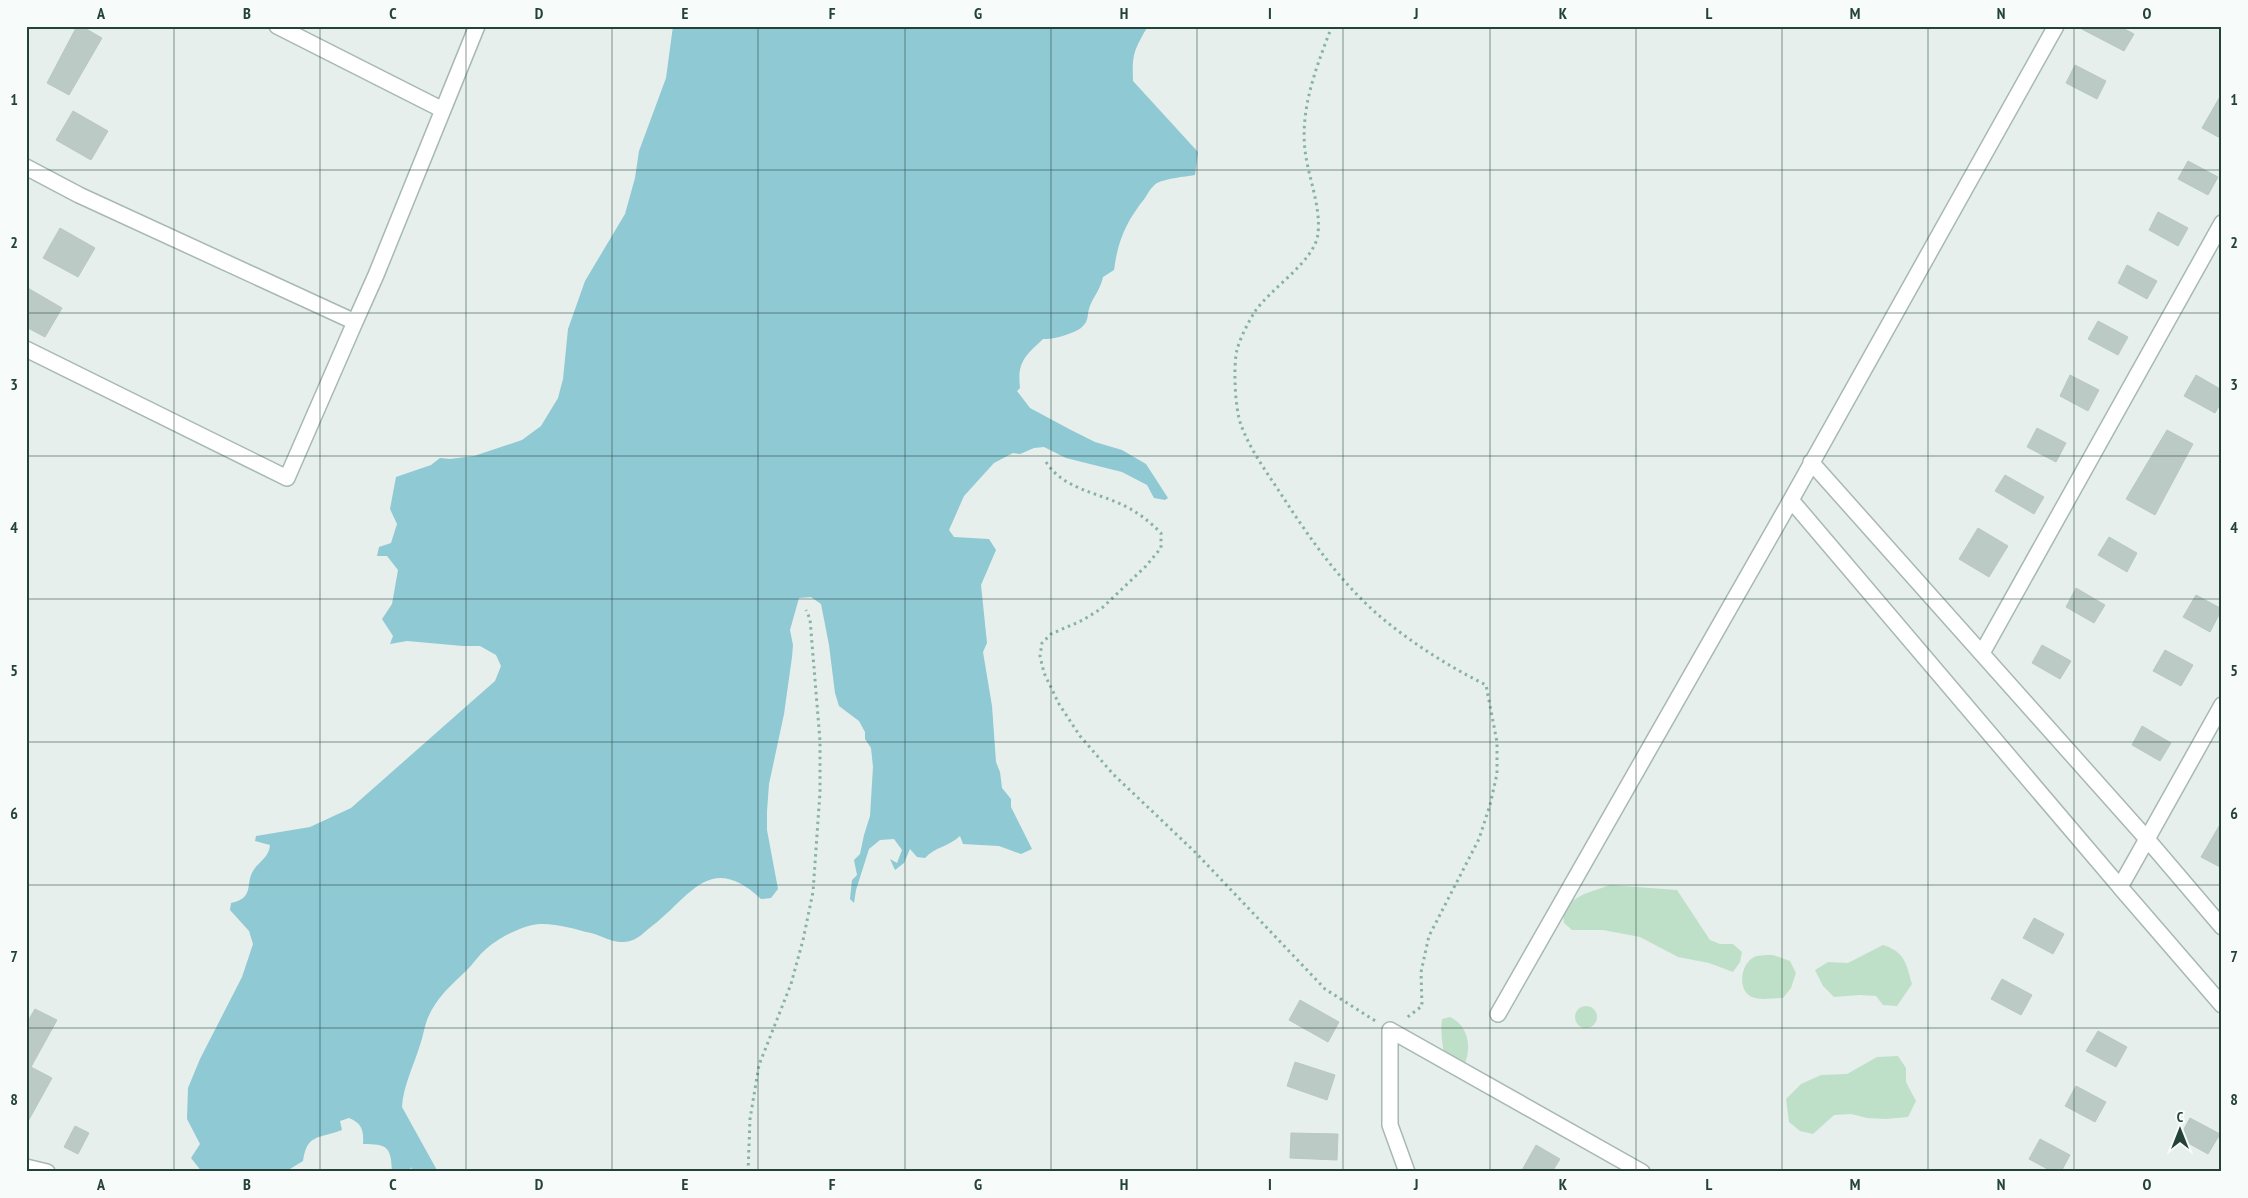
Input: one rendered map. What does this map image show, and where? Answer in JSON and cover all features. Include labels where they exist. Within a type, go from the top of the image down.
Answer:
[{"type":"street","points":[[276,26],[443,110]]},
{"type":"street","points":[[26,349],[286,478],[376,275],[477,26]]},
{"type":"street","points":[[1498,1014],[1791,500],[2056,26]]},
{"type":"street","points":[[26,167],[78,195],[355,322]]},
{"type":"street","points":[[1982,653],[2222,223]]},
{"type":"street","points":[[1812,462],[2147,839],[2222,927]]},
{"type":"street","points":[[1791,500],[2222,1005]]},
{"type":"street","points":[[2120,887],[2222,705]]},
{"type":"street","points":[[1407,1172],[1390,1125],[1390,1030],[1642,1172]]},
{"type":"street","points":[[26,1167],[47,1172]]},
{"type":"path","points":[[1046,462],[1066,484],[1126,506],[1148,519],[1160,533],[1161,548],[1125,587],[1102,608],[1083,620],[1051,634],[1042,643],[1040,656],[1044,673],[1059,704],[1080,736],[1113,774],[1196,853],[1325,989],[1390,1030],[1422,1006],[1422,972],[1429,936],[1479,839],[1490,805],[1497,774],[1497,742],[1486,685],[1434,656],[1388,623],[1360,597],[1323,556],[1252,450],[1240,424],[1236,393],[1237,350],[1254,313],[1312,252],[1318,234],[1317,212],[1304,148],[1306,117],[1313,78],[1332,26]]},
{"type":"path","points":[[748,1172],[750,1119],[759,1065],[791,984],[813,892],[820,792],[820,741],[810,620],[806,610]]},
{"type":"green space","points":[[1610,885],[1677,890],[1710,940],[1720,944],[1733,944],[1742,952],[1740,962],[1733,972],[1709,963],[1678,957],[1640,937],[1603,930],[1572,930],[1564,923],[1563,913],[1565,905],[1584,894]]},
{"type":"green space","points":[[1883,945],[1896,951],[1904,959],[1912,984],[1897,1006],[1883,1005],[1876,996],[1834,997],[1823,986],[1815,970],[1828,962],[1848,963]]},
{"type":"green space","points":[[1773,955],[1790,961],[1796,973],[1791,988],[1783,998],[1762,999],[1749,995],[1745,991],[1742,979],[1745,966],[1754,957]]},
{"type":"green space","points":[[1586,1006],[1594,1009],[1597,1017],[1594,1025],[1586,1028],[1578,1025],[1575,1017],[1578,1009]]},
{"type":"green space","points":[[1450,1017],[1461,1026],[1467,1038],[1468,1052],[1464,1066],[1447,1065],[1442,1042],[1441,1025],[1442,1019]]},
{"type":"green space","points":[[1898,1056],[1906,1068],[1906,1082],[1916,1101],[1908,1117],[1886,1119],[1867,1118],[1851,1114],[1834,1115],[1813,1134],[1800,1131],[1789,1122],[1786,1099],[1801,1084],[1821,1075],[1847,1074],[1877,1057]]},
{"type":"water","points":[[673,26],[1148,26],[1135,52],[1133,81],[1198,152],[1195,175],[1166,180],[1157,183],[1152,188],[1128,223],[1118,249],[1114,270],[1103,277],[1090,305],[1085,324],[1080,329],[1064,336],[1043,339],[1031,350],[1021,366],[1020,388],[1017,391],[1030,408],[1095,442],[1122,450],[1146,464],[1168,498],[1165,500],[1154,498],[1147,485],[1122,472],[1066,458],[1044,447],[1034,448],[1020,454],[1013,453],[994,463],[964,496],[949,530],[954,537],[989,539],[996,550],[981,585],[987,643],[983,652],[992,706],[996,762],[1000,772],[1002,788],[1011,799],[1011,807],[1032,849],[1021,854],[999,846],[963,844],[960,836],[933,851],[925,858],[917,857],[910,849],[904,863],[895,870],[890,859],[897,863],[902,850],[894,839],[880,840],[869,849],[856,890],[854,903],[850,899],[852,880],[857,875],[854,860],[860,854],[870,816],[873,767],[871,748],[865,739],[865,732],[859,721],[839,706],[835,693],[829,645],[821,604],[811,597],[799,598],[790,630],[793,645],[792,657],[784,714],[769,784],[767,830],[778,889],[771,898],[761,899],[743,885],[728,879],[714,879],[702,883],[642,935],[630,941],[619,942],[572,928],[552,924],[539,924],[517,930],[503,937],[482,952],[450,986],[430,1012],[404,1091],[402,1107],[438,1172],[413,1172],[411,1167],[409,1172],[392,1172],[389,1152],[383,1146],[363,1144],[361,1128],[357,1122],[349,1118],[340,1121],[342,1130],[311,1141],[303,1161],[285,1172],[202,1172],[191,1158],[200,1144],[187,1119],[188,1088],[200,1059],[242,977],[253,944],[249,931],[230,910],[231,903],[239,901],[246,894],[253,871],[266,856],[269,849],[270,845],[255,841],[256,836],[310,827],[351,808],[495,681],[501,666],[496,655],[480,646],[407,641],[390,644],[393,636],[382,619],[392,604],[398,570],[387,556],[377,556],[379,547],[391,543],[397,524],[390,509],[396,477],[431,465],[440,458],[450,459],[474,456],[522,440],[541,426],[558,398],[563,379],[568,329],[585,281],[625,214],[635,178],[639,151],[666,78]]},
{"type":"building","points":[[77,26],[81,26],[102,38],[69,95],[47,83]]},
{"type":"building","points":[[2076,26],[2119,26],[2134,34],[2124,51]]},
{"type":"building","points":[[2075,65],[2106,81],[2097,99],[2066,83]]},
{"type":"building","points":[[2222,93],[2222,139],[2202,128]]},
{"type":"building","points":[[73,111],[108,131],[91,160],[56,140]]},
{"type":"building","points":[[2188,161],[2218,177],[2208,195],[2178,179]]},
{"type":"building","points":[[2158,212],[2188,228],[2178,246],[2149,230]]},
{"type":"building","points":[[60,228],[95,248],[78,277],[43,258]]},
{"type":"building","points":[[2127,265],[2157,281],[2147,299],[2118,283]]},
{"type":"building","points":[[26,287],[62,308],[45,337],[26,327]]},
{"type":"building","points":[[2098,321],[2128,337],[2118,355],[2088,339]]},
{"type":"building","points":[[2070,375],[2099,390],[2088,411],[2060,396]]},
{"type":"building","points":[[2196,375],[2222,390],[2222,401],[2215,413],[2184,396]]},
{"type":"building","points":[[2037,428],[2066,443],[2056,462],[2027,447]]},
{"type":"building","points":[[2167,430],[2193,444],[2155,515],[2126,499]]},
{"type":"building","points":[[2005,475],[2044,497],[2034,514],[1995,491]]},
{"type":"building","points":[[1978,528],[2008,546],[1989,577],[1959,559]]},
{"type":"building","points":[[2109,537],[2137,553],[2127,572],[2098,555]]},
{"type":"building","points":[[2076,588],[2105,605],[2094,623],[2066,607]]},
{"type":"building","points":[[2196,595],[2222,609],[2210,632],[2183,617]]},
{"type":"building","points":[[2042,645],[2071,661],[2060,679],[2032,663]]},
{"type":"building","points":[[2165,650],[2193,665],[2181,686],[2153,671]]},
{"type":"building","points":[[2142,726],[2171,743],[2160,761],[2132,745]]},
{"type":"building","points":[[2222,821],[2222,868],[2201,857]]},
{"type":"building","points":[[2034,918],[2064,934],[2053,954],[2023,938]]},
{"type":"building","points":[[2002,979],[2032,995],[2021,1015],[1991,999]]},
{"type":"building","points":[[1300,1000],[1339,1022],[1328,1042],[1289,1020]]},
{"type":"building","points":[[35,1009],[57,1020],[31,1067],[52,1078],[26,1125],[26,1024]]},
{"type":"building","points":[[2098,1031],[2127,1047],[2116,1067],[2086,1051]]},
{"type":"building","points":[[1295,1062],[1335,1075],[1327,1100],[1287,1086]]},
{"type":"building","points":[[2076,1086],[2106,1102],[2095,1122],[2065,1106]]},
{"type":"building","points":[[2190,1118],[2220,1134],[2208,1154],[2179,1138]]},
{"type":"building","points":[[75,1126],[89,1133],[78,1154],[64,1147]]},
{"type":"building","points":[[1291,1133],[1338,1134],[1337,1160],[1290,1158]]},
{"type":"building","points":[[2040,1139],[2070,1155],[2061,1172],[2053,1172],[2029,1159]]},
{"type":"building","points":[[1536,1145],[1560,1159],[1552,1172],[1521,1172]]}]
